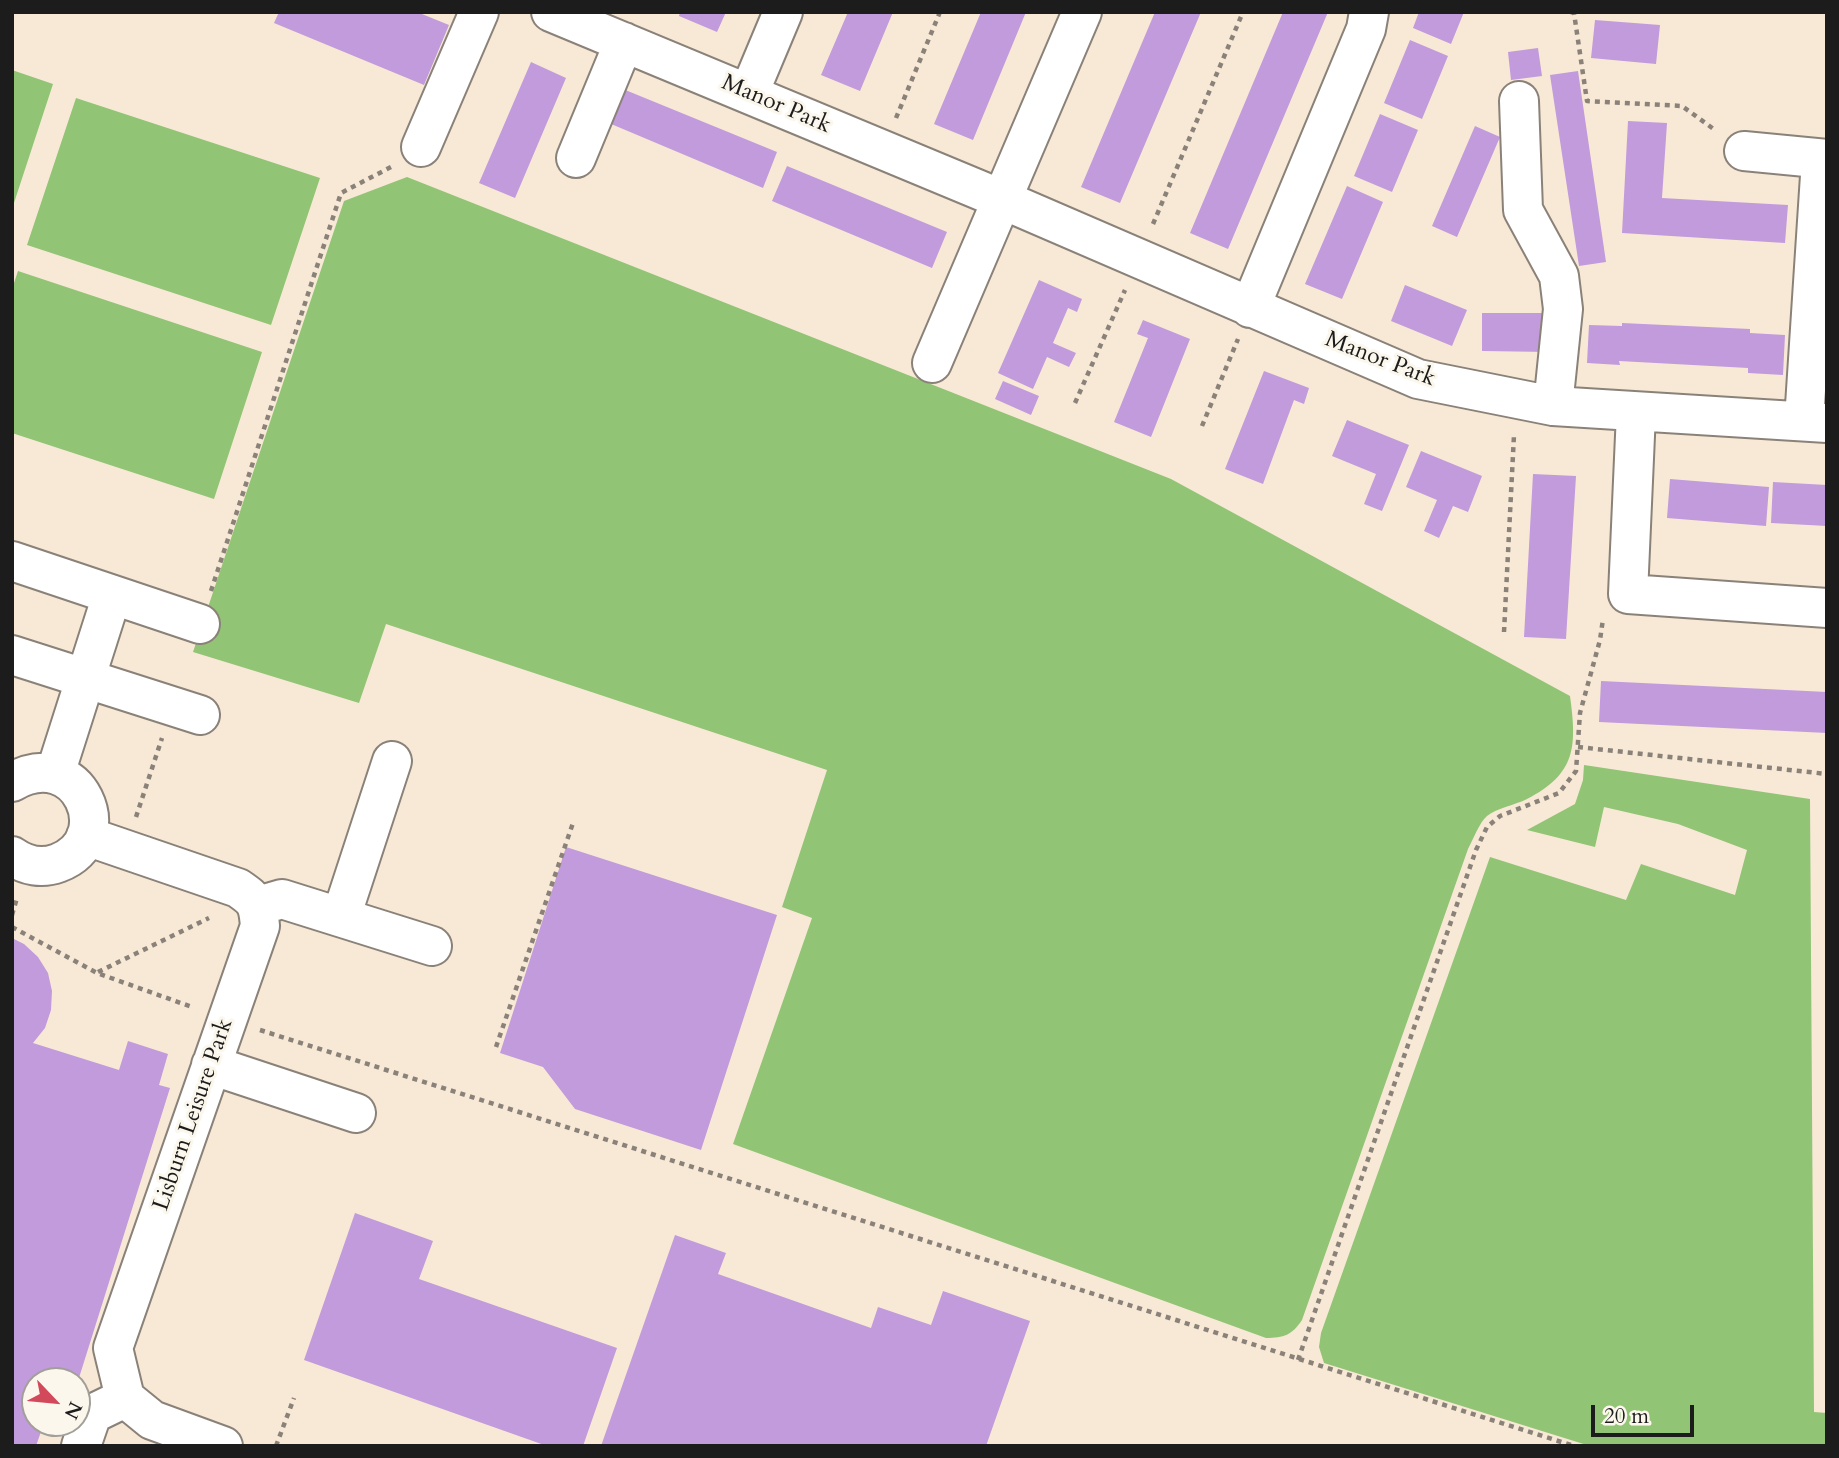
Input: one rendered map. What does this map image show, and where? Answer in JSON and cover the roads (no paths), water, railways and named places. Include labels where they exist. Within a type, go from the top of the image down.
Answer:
[{"type":"street","points":[[421,147],[479,12]]},
{"type":"street","name":"Manor Park","points":[[551,12],[1001,199],[1250,309],[1418,379],[1553,406],[1815,422]]},
{"type":"street","points":[[749,93],[783,12]]},
{"type":"street","points":[[932,363],[1082,12]]},
{"type":"street","points":[[1250,309],[1366,29],[1369,12]]},
{"type":"street","points":[[576,158],[624,42]]},
{"type":"street","points":[[1519,101],[1523,210],[1559,276],[1563,309],[1553,406]]},
{"type":"street","points":[[1744,151],[1824,160],[1815,422]]},
{"type":"street","points":[[1636,412],[1628,594],[1827,608]]},
{"type":"street","points":[[12,561],[200,624]]},
{"type":"street","points":[[55,774],[112,595]]},
{"type":"street","points":[[12,655],[186,711]]},
{"type":"street","points":[[341,917],[392,761]]},
{"type":"street","points":[[12,782],[25,775],[40,772],[69,780],[80,791],[88,805],[90,821],[79,850],[67,860],[51,866],[36,866],[12,856]]},
{"type":"street","points":[[86,836],[238,888],[255,902],[282,899],[432,946]]},
{"type":"street","name":"Lisburn Leisure Park","points":[[125,1398],[113,1348],[260,926],[255,902]]},
{"type":"street","points":[[211,1065],[356,1113]]},
{"type":"street","points":[[81,1446],[92,1414],[125,1398],[152,1420],[223,1446]]}]
